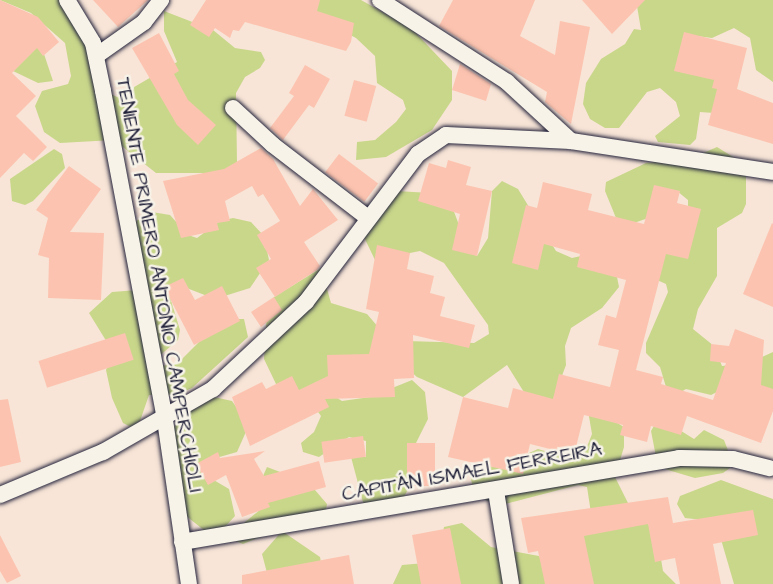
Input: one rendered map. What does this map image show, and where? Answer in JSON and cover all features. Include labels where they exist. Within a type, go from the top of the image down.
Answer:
[{"type":"street","name":"TENIENTE PRIMERO ANTONIO CAMPERCHIOLI","points":[[67,0],[76,9],[96,56],[165,420],[189,584]]},
{"type":"street","points":[[96,56],[144,22],[161,0]]},
{"type":"street","points":[[380,0],[507,82],[571,141]]},
{"type":"street","points":[[233,108],[273,145],[368,218]]},
{"type":"street","points":[[0,495],[165,420],[213,389],[259,350],[306,302],[418,154],[446,135],[571,141],[773,172]]},
{"type":"street","name":"CAPITÁN ISMAEL FERREIRA","points":[[182,542],[496,491],[679,458],[733,459],[772,466]]},
{"type":"street","points":[[496,491],[511,584]]},
{"type":"green space","points":[[0,0],[60,0],[73,16],[109,93],[117,97],[177,62],[164,31],[164,11],[213,30],[235,48],[261,52],[265,60],[260,68],[245,77],[236,93],[237,162],[220,181],[202,173],[156,173],[114,140],[60,143],[44,132],[35,106],[42,91],[68,84],[71,76],[65,43],[31,13]]},
{"type":"green space","points":[[284,0],[361,0],[411,28],[452,71],[452,100],[432,130],[386,157],[356,160],[357,142],[375,140],[396,122],[406,109],[403,100],[377,83],[375,56],[356,38]]},
{"type":"green space","points":[[636,0],[773,0],[773,82],[756,70],[750,38],[734,28],[712,38],[697,36],[721,66],[714,113],[700,112],[696,139],[690,145],[658,142],[655,136],[680,116],[676,102],[660,88],[647,92],[619,128],[605,128],[590,119],[583,104],[586,83],[601,59],[625,44],[634,29],[641,30]]},
{"type":"green space","points":[[0,7],[44,54],[53,81],[38,83],[13,71]]},
{"type":"green space","points":[[717,147],[746,165],[746,204],[742,213],[717,228],[717,276],[698,309],[693,329],[714,346],[722,366],[749,363],[773,352],[773,402],[719,391],[711,395],[686,389],[679,393],[678,429],[694,439],[704,430],[724,440],[731,458],[730,468],[723,473],[695,478],[658,467],[651,431],[662,412],[666,387],[660,367],[646,353],[646,343],[668,292],[666,284],[648,276],[688,209],[688,200],[677,191],[651,217],[634,223],[616,218],[605,191],[606,182],[646,163],[692,158]]},
{"type":"green space","points":[[54,149],[62,154],[65,168],[33,201],[25,205],[12,201],[10,179]]},
{"type":"green space","points":[[502,181],[518,189],[556,251],[572,258],[590,254],[617,277],[619,287],[602,308],[571,328],[565,346],[566,365],[553,400],[527,397],[507,365],[463,397],[417,377],[410,371],[406,341],[474,343],[489,334],[488,325],[444,263],[420,251],[375,260],[363,235],[396,191],[431,193],[453,209],[469,252],[477,256],[488,238],[492,191]]},
{"type":"green space","points":[[152,212],[170,215],[188,235],[197,238],[220,221],[233,218],[251,222],[264,236],[269,260],[250,288],[215,299],[184,287],[169,294],[180,330],[178,340],[158,357],[160,366],[177,364],[210,331],[234,319],[244,319],[248,337],[192,388],[176,395],[149,395],[140,421],[131,427],[123,423],[112,398],[106,370],[113,352],[89,313],[112,292],[138,290],[127,239],[136,221]]},
{"type":"green space","points":[[321,268],[331,303],[367,314],[379,328],[377,347],[334,396],[342,401],[370,397],[412,380],[425,392],[428,419],[416,443],[410,486],[400,504],[368,510],[363,502],[351,457],[366,457],[366,441],[349,437],[319,457],[303,452],[301,443],[314,432],[321,416],[306,395],[276,384],[264,359],[267,313],[274,297]]},
{"type":"green space","points":[[205,395],[232,401],[249,425],[237,452],[216,458],[212,479],[229,489],[235,516],[222,530],[205,531],[185,515],[171,430]]},
{"type":"green space","points":[[587,405],[624,427],[624,447],[615,477],[631,509],[591,513],[587,487],[578,485],[505,504],[487,501],[473,488],[469,470],[483,460],[520,457],[538,449],[565,457],[586,449],[592,434]]},
{"type":"green space","points":[[267,467],[309,483],[327,504],[324,520],[309,529],[268,534],[243,544],[233,540],[233,532],[267,504],[263,476]]},
{"type":"green space","points":[[721,480],[773,499],[773,584],[734,584],[720,536],[703,520],[685,518],[677,504],[680,496]]},
{"type":"green space","points":[[462,523],[491,547],[539,556],[555,584],[393,584],[402,565],[437,562],[444,527]]},
{"type":"green space","points":[[578,523],[648,524],[658,541],[663,571],[676,584],[589,584]]},
{"type":"green space","points":[[282,531],[320,557],[325,584],[270,584],[262,554]]},
{"type":"building","points":[[0,0],[38,17],[59,42],[43,56],[37,48],[12,73],[36,96],[16,116],[47,147],[33,161],[24,153],[0,178]]},
{"type":"building","points":[[93,0],[148,0],[118,27]]},
{"type":"building","points":[[206,0],[320,0],[317,11],[354,23],[351,42],[346,51],[245,22],[239,31],[233,30],[230,38],[215,28],[209,37],[190,25]]},
{"type":"building","points":[[453,0],[535,0],[520,36],[555,55],[560,21],[590,27],[571,124],[545,102],[547,92],[439,26]]},
{"type":"building","points":[[582,0],[645,0],[612,34]]},
{"type":"building","points":[[684,32],[747,48],[737,89],[773,103],[773,144],[708,125],[717,89],[712,88],[714,80],[674,71]]},
{"type":"building","points":[[159,33],[179,71],[174,74],[188,100],[216,125],[198,145],[177,125],[132,48]]},
{"type":"building","points":[[460,64],[491,84],[486,101],[452,90]]},
{"type":"building","points":[[305,65],[330,79],[314,108],[309,105],[283,140],[270,128],[294,96],[289,93]]},
{"type":"building","points":[[354,80],[376,86],[367,122],[344,116]]},
{"type":"building","points":[[261,148],[273,159],[300,206],[313,189],[338,220],[304,242],[320,266],[317,270],[275,297],[256,268],[271,259],[257,235],[280,221],[263,194],[258,197],[252,186],[225,201],[230,221],[217,223],[219,230],[181,238],[163,181],[224,169]]},
{"type":"building","points":[[339,154],[378,183],[364,202],[325,172]]},
{"type":"building","points":[[448,160],[471,167],[466,185],[492,191],[477,256],[452,250],[460,214],[418,201],[429,163],[446,168]]},
{"type":"building","points":[[69,166],[101,189],[70,232],[104,233],[101,300],[48,298],[49,258],[38,255],[48,218],[36,210]]},
{"type":"building","points":[[543,182],[592,194],[588,210],[644,224],[654,185],[680,191],[677,203],[701,209],[688,259],[666,254],[636,370],[663,377],[661,384],[713,400],[726,363],[710,361],[711,344],[729,346],[735,329],[764,340],[761,385],[773,389],[773,411],[761,443],[687,416],[681,435],[651,426],[647,442],[620,435],[623,425],[584,415],[574,455],[530,444],[523,474],[448,457],[463,397],[508,408],[513,388],[553,399],[559,374],[610,387],[619,350],[598,345],[606,315],[616,318],[626,280],[577,267],[580,254],[544,244],[538,270],[512,263],[526,205],[537,208]]},
{"type":"building","points":[[773,224],[773,307],[743,294]]},
{"type":"building","points":[[377,245],[410,253],[407,269],[434,276],[430,293],[445,297],[440,316],[475,325],[469,348],[413,335],[414,378],[394,379],[395,397],[325,399],[329,407],[250,446],[232,397],[262,382],[266,389],[292,376],[299,390],[328,376],[327,355],[369,354],[379,312],[366,309]]},
{"type":"building","points":[[183,278],[195,300],[222,286],[240,321],[194,345],[164,287]]},
{"type":"building","points":[[274,297],[282,310],[261,327],[251,312]]},
{"type":"building","points":[[125,333],[134,360],[47,388],[38,361]]},
{"type":"building","points":[[8,399],[21,462],[0,467],[0,400]]},
{"type":"building","points":[[363,436],[366,457],[324,463],[321,442]]},
{"type":"building","points":[[407,443],[435,443],[435,486],[407,486]]},
{"type":"building","points":[[265,451],[254,459],[264,476],[319,461],[326,487],[268,503],[270,507],[242,517],[226,475],[208,485],[196,464],[218,452],[220,458]]},
{"type":"building","points":[[668,497],[673,523],[753,510],[758,535],[713,544],[721,584],[680,584],[675,558],[655,562],[648,524],[584,536],[594,584],[545,584],[538,551],[528,553],[521,518]]},
{"type":"building","points":[[450,528],[461,584],[421,584],[412,535]]},
{"type":"building","points":[[0,535],[21,576],[7,583],[0,571]]},
{"type":"building","points":[[349,555],[354,584],[242,584],[242,575]]}]
